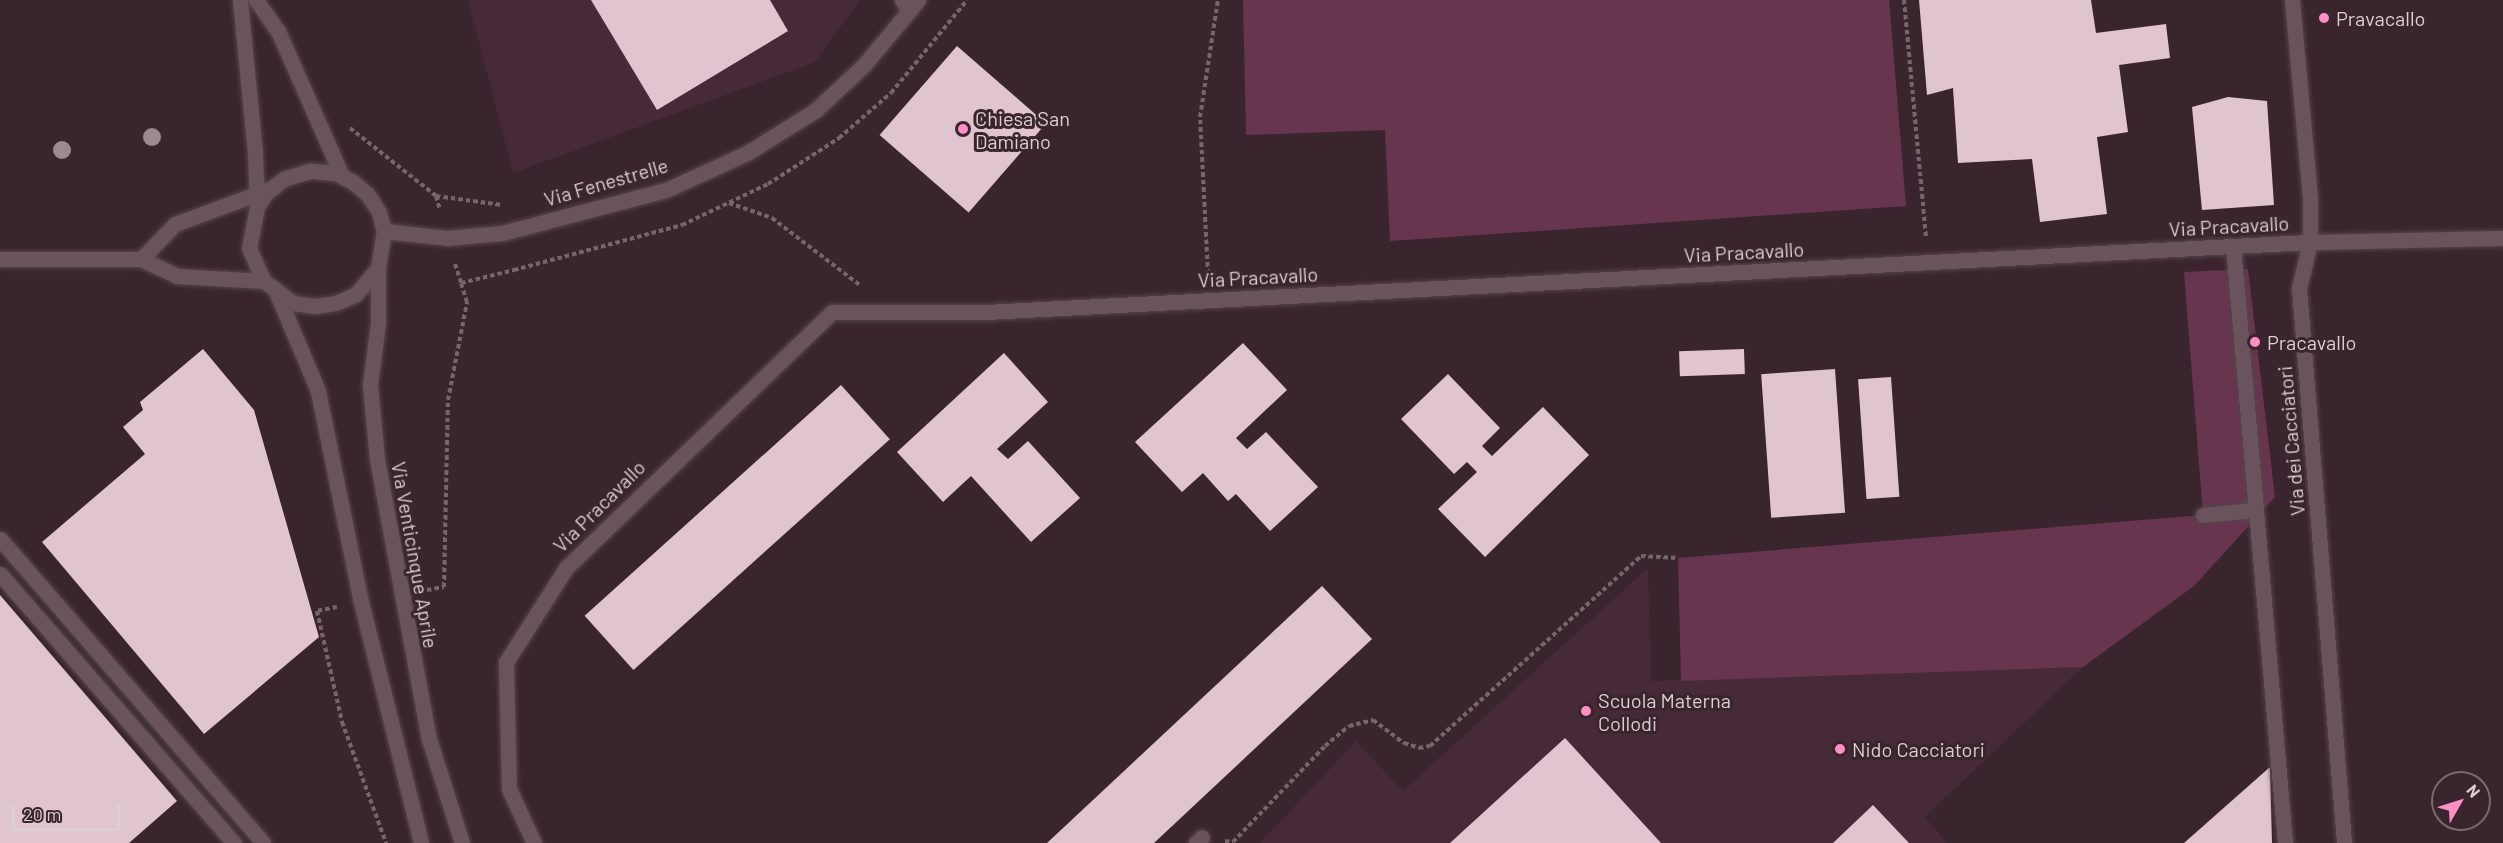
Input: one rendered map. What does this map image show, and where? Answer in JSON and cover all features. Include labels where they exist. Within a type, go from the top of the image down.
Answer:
[{"type":"street","points":[[240,0],[242,42],[253,99],[261,197],[249,248],[269,285],[318,391],[361,602],[421,843]]},
{"type":"street","points":[[256,0],[278,31],[342,177]]},
{"type":"street","name":"Via dei Cacciatori","points":[[2292,0],[2310,196],[2310,242],[2299,288],[2344,843]]},
{"type":"street","name":"Via Fenestrelle","points":[[384,231],[447,238],[502,233],[666,190],[747,153],[816,110],[864,65],[910,4]]},
{"type":"street","points":[[0,259],[141,259],[177,276],[269,285],[293,303],[315,306],[336,303],[356,294],[378,268],[384,231],[379,212],[368,195],[342,177],[310,171],[285,178],[261,197],[175,224],[141,259]]},
{"type":"street","name":"Via Pracavallo","points":[[534,843],[509,789],[506,662],[566,568],[832,312],[986,312],[1929,264],[2310,242],[2503,238]]},
{"type":"street","points":[[2233,246],[2253,510],[2285,843]]},
{"type":"street","name":"Via Venticinque Aprile","points":[[378,268],[378,323],[370,385],[377,459],[429,739],[462,843]]},
{"type":"street","points":[[2203,514],[2253,510]]},
{"type":"street","points":[[0,539],[263,843]]},
{"type":"street","points":[[0,574],[234,843]]},
{"type":"path","points":[[1904,0],[1929,264]]},
{"type":"path","points":[[347,125],[436,196],[506,205]]},
{"type":"path","points":[[436,196],[447,238]]},
{"type":"path","points":[[728,203],[772,218],[896,312]]},
{"type":"path","points":[[401,595],[444,587],[448,400],[467,302],[461,284]]},
{"type":"path","points":[[1199,840],[1233,843],[1324,746],[1349,726],[1373,720],[1404,743],[1419,748],[1430,746],[1641,556],[1678,558]]},
{"type":"path","points":[[361,602],[317,611],[342,722],[386,843]]},
{"type":"shaded area","points":[[468,0],[860,0],[815,62],[513,173]]},
{"type":"shaded area","points":[[1243,0],[1889,0],[1906,206],[1390,241],[1385,130],[1246,135]]},
{"type":"shaded area","points":[[2248,269],[2275,497],[2194,586],[2083,667],[1681,681],[1678,558],[2203,515],[2184,272]]},
{"type":"shaded area","points":[[1648,568],[1651,681],[2083,667],[1925,817],[1947,843],[1260,843],[1356,741],[1403,791]]},
{"type":"building","points":[[591,0],[770,0],[788,31],[657,110]]},
{"type":"building","points":[[1919,0],[2091,0],[2096,33],[2166,24],[2170,58],[2119,65],[2128,132],[2097,137],[2107,214],[2040,222],[2032,159],[1958,163],[1953,88],[1927,95]]},
{"type":"building","name":"Chiesa San Damiano","points":[[957,46],[1046,123],[969,212],[880,135]]},
{"type":"building","points":[[2228,97],[2267,101],[2274,205],[2202,210],[2192,107]]},
{"type":"building","points":[[1243,343],[1287,390],[1236,438],[1247,449],[1266,432],[1318,487],[1270,531],[1236,494],[1228,501],[1203,473],[1182,492],[1135,442]]},
{"type":"building","points":[[203,349],[254,410],[319,637],[204,734],[42,542],[145,454],[123,427],[143,410],[140,402]]},
{"type":"building","points":[[1744,349],[1745,374],[1680,376],[1679,351]]},
{"type":"building","points":[[1004,353],[1048,402],[997,449],[1008,459],[1028,441],[1080,498],[1031,542],[971,476],[943,502],[897,452]]},
{"type":"building","points":[[1835,369],[1845,513],[1771,518],[1761,374]]},
{"type":"building","points":[[1448,374],[1500,428],[1482,446],[1492,456],[1543,407],[1589,455],[1485,557],[1438,509],[1477,472],[1467,462],[1454,474],[1401,419]]},
{"type":"building","points":[[1891,377],[1899,497],[1866,499],[1858,379]]},
{"type":"building","points":[[841,385],[890,439],[633,670],[585,616]]},
{"type":"building","points":[[1322,586],[1372,639],[1154,843],[1047,843]]},
{"type":"building","points":[[0,595],[177,801],[129,843],[0,843]]},
{"type":"building","points":[[1565,738],[1661,843],[1450,843]]},
{"type":"building","points":[[2270,767],[2272,843],[2184,843]]},
{"type":"building","points":[[1873,805],[1909,843],[1833,843]]},
{"type":"place","name":"Pravacallo","points":[[2324,18]]},
{"type":"place","name":"Chiesa San Damiano","points":[[963,129]]},
{"type":"place","name":"Pracavallo","points":[[2255,342]]},
{"type":"place","name":"Scuola Materna Collodi","points":[[1586,711]]},
{"type":"place","name":"Nido Cacciatori","points":[[1840,749]]}]
